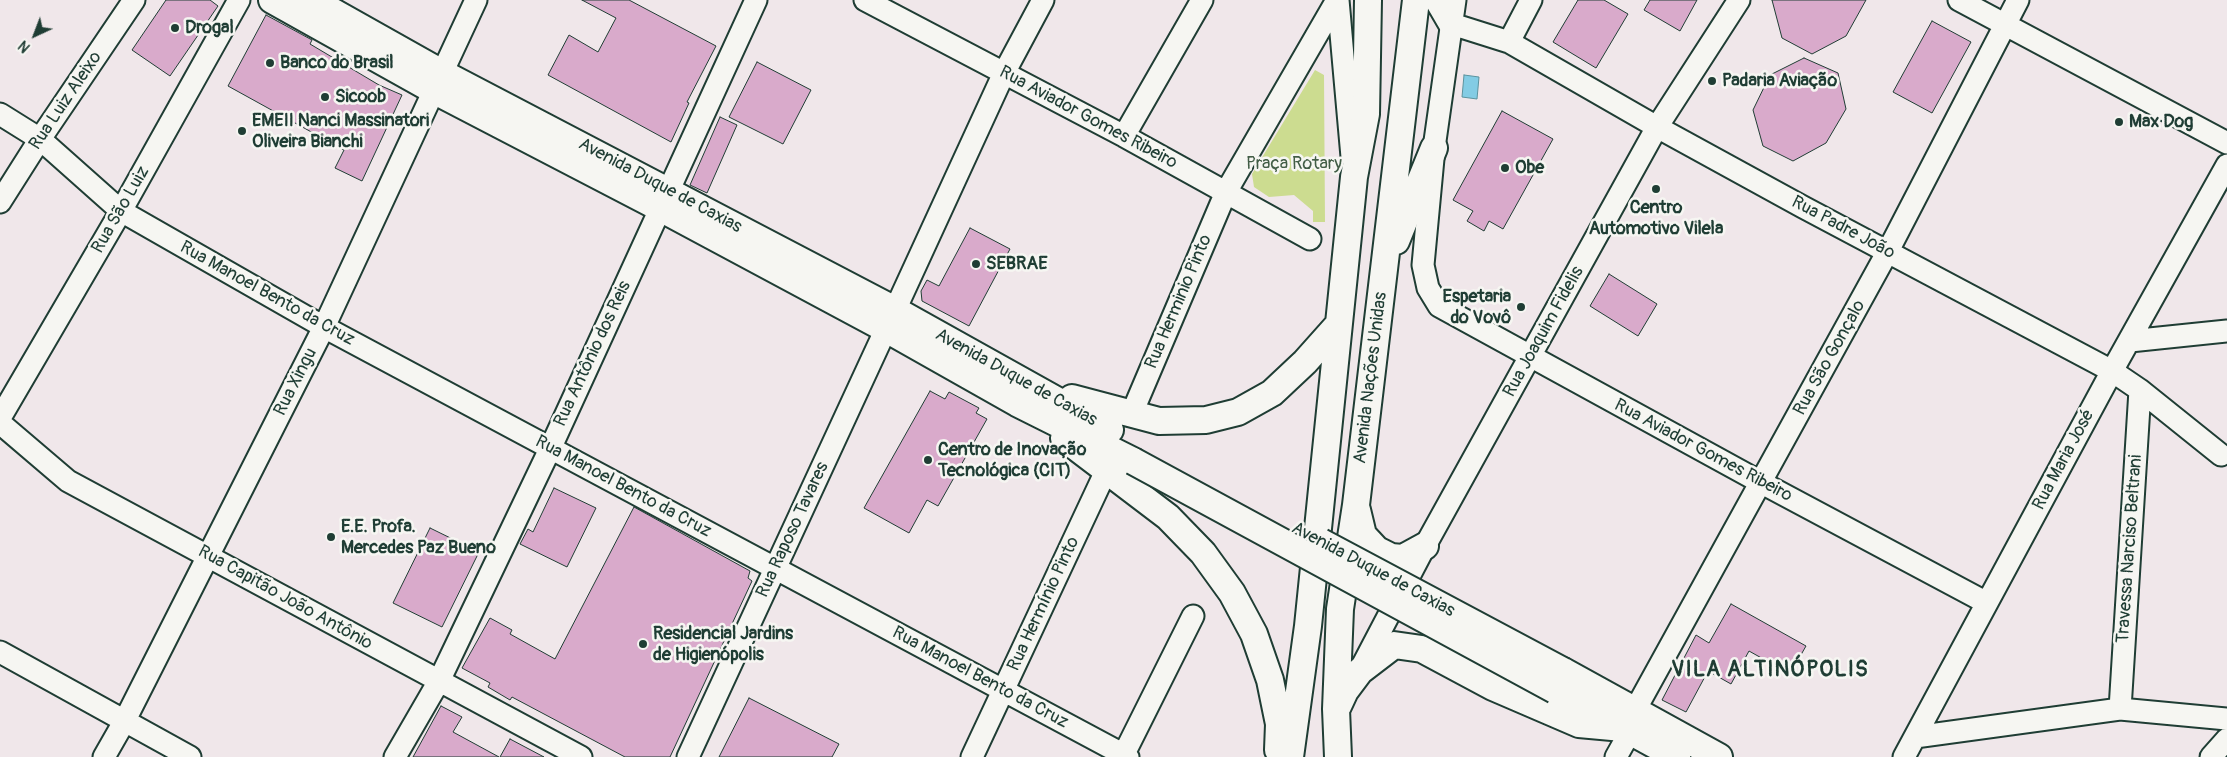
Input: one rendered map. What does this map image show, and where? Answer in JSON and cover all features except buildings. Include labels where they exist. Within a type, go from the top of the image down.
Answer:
[{"type":"main road","name":"Avenida Duque de Caxias","points":[[272,0],[438,82],[890,320],[1027,396],[1124,458],[1559,681],[1629,724],[1677,757]]},
{"type":"main road","name":"Avenida Duque de Caxias","points":[[312,0],[438,82]]},
{"type":"main road","name":"Avenida Nações Unidas","points":[[1290,757],[1308,626],[1354,176],[1366,114],[1368,0]]},
{"type":"main road","name":"Avenida Nações Unidas","points":[[1338,757],[1336,709],[1340,610],[1356,505],[1416,0]]},
{"type":"main road","points":[[1438,0],[1454,12]]},
{"type":"main road","points":[[1383,274],[1434,148]]},
{"type":"main road","points":[[1027,396],[1132,413],[1159,421],[1206,420],[1238,412],[1272,393],[1305,362],[1338,325]]},
{"type":"main road","points":[[1027,396],[1124,458],[1168,517],[1202,553],[1232,593],[1254,634],[1270,680],[1279,724],[1280,757]]},
{"type":"main road","points":[[1356,505],[1363,535],[1377,550],[1391,557],[1403,558],[1425,546]]},
{"type":"main road","points":[[1336,709],[1345,691],[1360,671],[1394,645],[1422,649],[1493,687],[1580,724],[1629,724]]},
{"type":"main road","name":"Avenida Duque de Caxias","points":[[1629,724],[1719,757]]},
{"type":"street","name":"Rua Luiz Aleixo","points":[[0,202],[134,0]]},
{"type":"street","name":"Rua São Luiz","points":[[0,418],[121,211],[239,0]]},
{"type":"street","name":"Rua Xingu","points":[[104,757],[124,722],[324,327],[476,0]]},
{"type":"street","name":"Rua Antônio dos Reis","points":[[395,757],[439,681],[550,449],[756,0]]},
{"type":"street","name":"Rua Aviador Gomes Ribeiro","points":[[865,0],[1124,136],[1310,239]]},
{"type":"street","name":"Rua Raposo Tavares","points":[[688,757],[1004,73],[1044,0]]},
{"type":"street","points":[[1124,136],[1202,0]]},
{"type":"street","points":[[1226,192],[1338,0]]},
{"type":"street","name":"Avenida Nações Unidas","points":[[1338,0],[1354,176]]},
{"type":"street","points":[[1509,42],[1531,0]]},
{"type":"street","name":"Rua Joaquim Fidelis","points":[[1360,671],[1425,546],[1657,128],[1739,0]]},
{"type":"street","points":[[1958,0],[2227,143]]},
{"type":"street","name":"Rua São Gonçalo","points":[[1616,757],[1629,724],[1888,251],[2018,0]]},
{"type":"street","points":[[1434,148],[1454,12]]},
{"type":"street","name":"Rua Padre João","points":[[1454,12],[1657,128],[1803,208],[1888,251],[2112,371],[2140,390],[2221,455]]},
{"type":"street","name":"Rua Manoel Bento da Cruz","points":[[0,114],[40,139],[121,211],[324,327],[1126,756]]},
{"type":"street","name":"Rua Aviador Gomes Ribeiro","points":[[1434,148],[1423,265],[1428,288],[1439,306],[1762,483],[1987,603]]},
{"type":"street","name":"Rua Maria José","points":[[1904,757],[2112,371],[2227,165]]},
{"type":"street","name":"Rua Herminio Pinto","points":[[1132,413],[1226,192]]},
{"type":"street","points":[[2130,341],[2227,331]]},
{"type":"street","name":"Travessa Narciso Beltrani","points":[[2120,709],[2140,390]]},
{"type":"street","name":"Rua Capitão João Antônio","points":[[0,423],[68,481],[581,757]]},
{"type":"street","name":"Rua Hermínio Pinto","points":[[972,757],[1124,458]]},
{"type":"street","points":[[1126,756],[1193,616]]},
{"type":"street","points":[[0,652],[190,757]]},
{"type":"street","points":[[1915,737],[2120,709],[2227,719]]},
{"type":"street","points":[[2211,757],[2227,739]]},
{"type":"green space","name":"Praça Rotary","points":[[1315,70],[1324,75],[1325,222],[1313,222],[1313,211],[1294,195],[1269,197],[1254,187],[1252,174]]},
{"type":"water","points":[[1464,75],[1479,77],[1477,99],[1462,97]]},
{"type":"place","name":"Drogal","points":[[175,28]]},
{"type":"place","name":"Banco do Brasil","points":[[270,63]]},
{"type":"place","name":"Padaria Aviação","points":[[1712,81]]},
{"type":"place","name":"Sicoob","points":[[325,97]]},
{"type":"place","name":"Max Dog","points":[[2119,122]]},
{"type":"place","name":"EMEII Nanci Massinatori Oliveira Bianchi","points":[[242,131]]},
{"type":"place","name":"Obe","points":[[1505,168]]},
{"type":"place","name":"Centro Automotivo Vilela","points":[[1656,189]]},
{"type":"place","name":"SEBRAE","points":[[976,264]]},
{"type":"place","name":"Espetaria do Vovô","points":[[1521,307]]},
{"type":"place","name":"Centro de Inovação Tecnológica (CIT)","points":[[928,460]]},
{"type":"place","name":"E.E. Profa. Mercedes Paz Bueno","points":[[331,537]]},
{"type":"place","name":"Residencial Jardins de Higienópolis","points":[[643,644]]},
{"type":"district","name":"VILA ALTINÓPOLIS","points":[[1770,670]]}]
